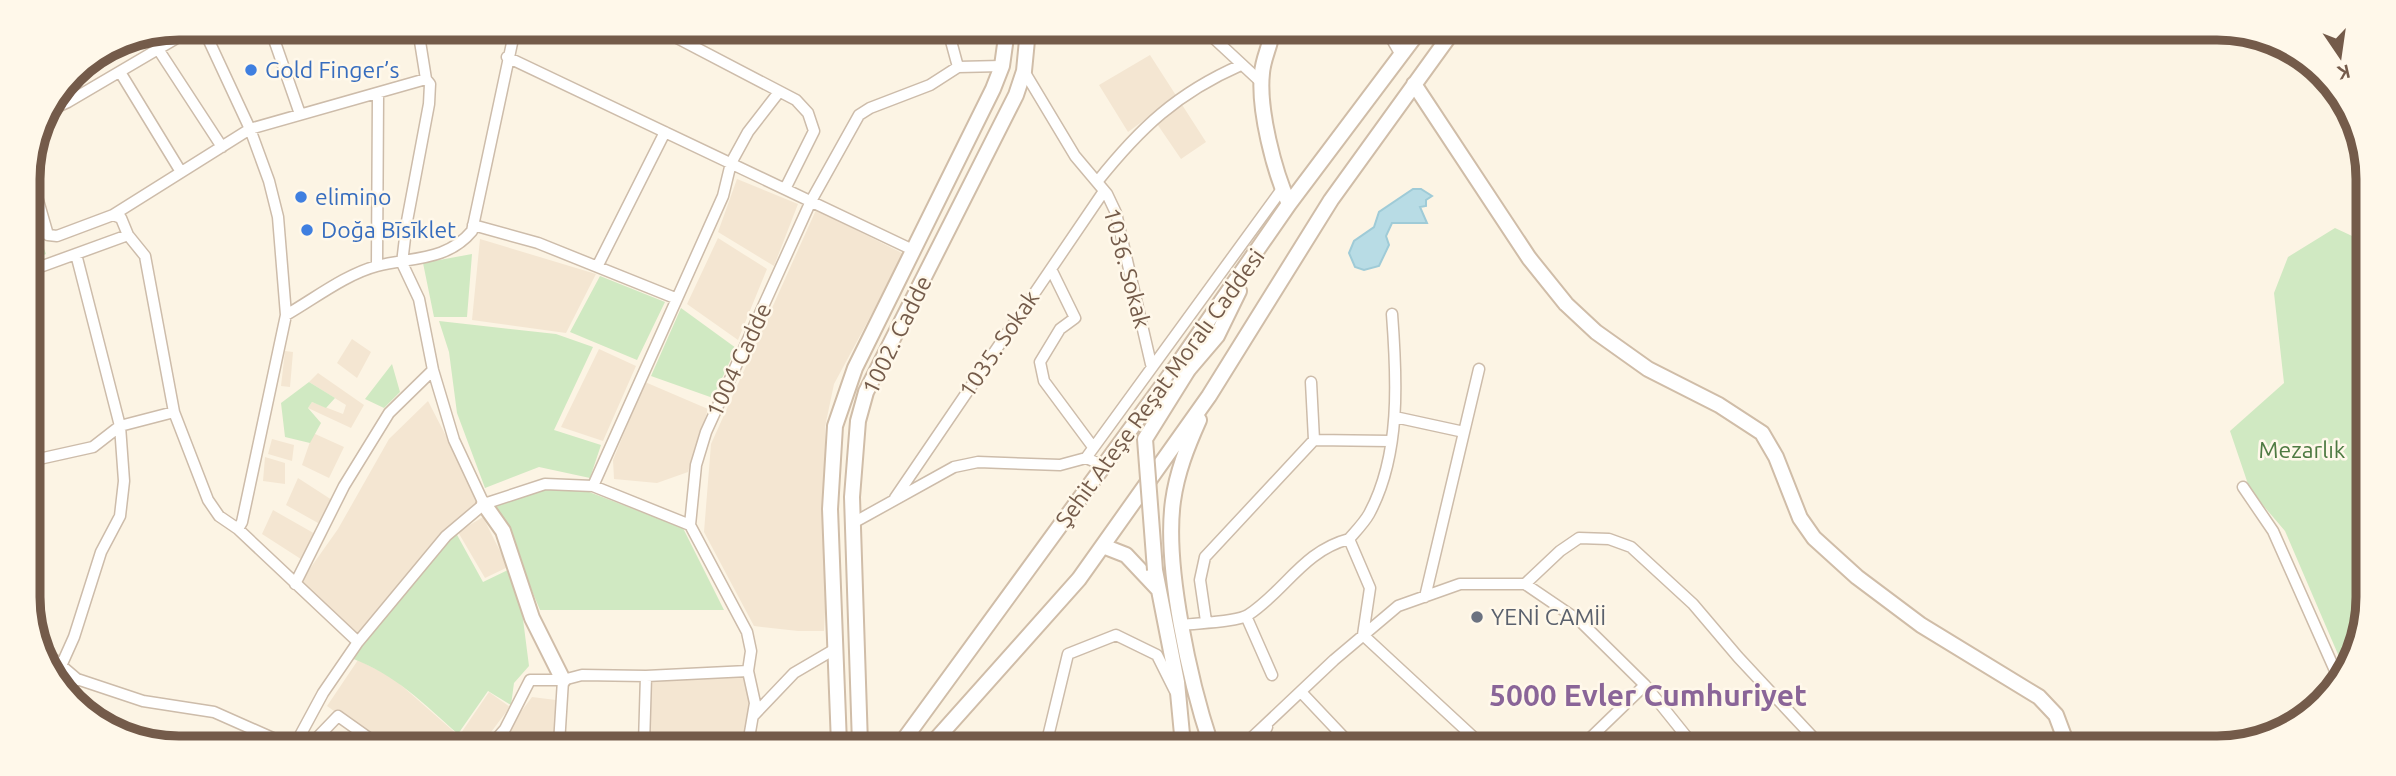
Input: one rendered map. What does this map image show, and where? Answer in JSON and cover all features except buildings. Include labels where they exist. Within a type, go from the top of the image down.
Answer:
[{"type":"main road","name":"1002. Cadde","points":[[839,736],[830,524],[831,450],[839,412],[855,369],[993,89],[1002,65],[1006,40]]},
{"type":"main road","name":"1002. Cadde","points":[[860,736],[853,523],[854,459],[858,421],[866,392],[1016,95],[1024,71],[1027,40]]},
{"type":"main road","points":[[1270,40],[1262,83],[1270,147],[1289,204]]},
{"type":"main road","name":"Şehit Ateşe Reşat Moralı Caddesi","points":[[907,736],[1259,252],[1289,204],[1412,40]]},
{"type":"main road","points":[[939,736],[1079,579],[1209,396],[1331,200],[1446,40]]},
{"type":"main road","points":[[1002,65],[1024,71]]},
{"type":"main road","points":[[1414,84],[1529,258],[1566,304],[1596,332],[1648,369],[1719,405],[1762,433],[1776,457],[1800,518],[1814,538],[1857,577],[1921,625],[2039,697],[2056,715],[2064,735]]},
{"type":"main road","points":[[913,250],[934,259]]},
{"type":"main road","points":[[1181,736],[1179,698],[1155,570],[1145,439],[1188,370],[1217,336],[1259,252]]},
{"type":"main road","points":[[1208,735],[1201,715],[1172,570],[1172,503],[1181,462],[1209,396]]},
{"type":"main road","points":[[484,504],[503,531],[532,618],[563,680]]},
{"type":"main road","points":[[830,524],[853,523]]},
{"type":"main road","points":[[1102,545],[1126,555],[1159,589]]},
{"type":"main road","points":[[835,649],[857,648]]},
{"type":"street","points":[[63,104],[173,40]]},
{"type":"street","points":[[209,40],[250,129],[278,217],[286,315],[242,522],[237,529]]},
{"type":"street","points":[[274,40],[300,114]]},
{"type":"street","points":[[420,40],[426,79],[430,84],[429,104],[407,221],[402,263],[419,299],[433,370],[454,440],[484,504]]},
{"type":"street","points":[[286,315],[377,266],[402,263],[459,247],[473,225],[511,40]]},
{"type":"street","points":[[681,40],[796,100],[808,113],[814,131],[785,188]]},
{"type":"street","points":[[951,40],[958,67],[1002,65]]},
{"type":"street","points":[[1215,40],[1262,83]]},
{"type":"street","points":[[1392,40],[1401,54]]},
{"type":"street","points":[[158,49],[222,147]]},
{"type":"street","points":[[507,57],[913,250]]},
{"type":"street","name":"1035. Sokak","points":[[895,498],[1051,269],[1129,141],[1156,116],[1196,86],[1241,65]]},
{"type":"street","name":"1004 Cadde","points":[[690,525],[696,465],[706,432],[811,201],[859,115],[870,108],[930,85],[958,67]]},
{"type":"street","name":"1036. Sokak","points":[[1024,71],[1075,156],[1101,186],[1116,213],[1151,365]]},
{"type":"street","points":[[120,72],[181,172]]},
{"type":"street","points":[[41,210],[48,235],[57,236],[113,215],[250,129],[426,79]]},
{"type":"street","points":[[593,486],[723,196],[731,163],[748,132],[779,92]]},
{"type":"street","points":[[377,95],[377,266]]},
{"type":"street","points":[[598,265],[665,132]]},
{"type":"street","points":[[1086,458],[1151,365],[1208,295],[1282,189]]},
{"type":"street","points":[[113,215],[121,218],[128,235],[145,256],[174,412],[208,500],[219,516],[237,529],[358,642]]},
{"type":"street","points":[[473,225],[538,243],[675,298]]},
{"type":"street","points":[[41,267],[128,235]]},
{"type":"street","points":[[61,666],[74,637],[101,552],[120,516],[124,481],[120,426],[76,254]]},
{"type":"street","points":[[1051,269],[1075,318],[1060,329],[1040,362],[1044,381],[1093,447]]},
{"type":"street","points":[[1183,625],[1247,616],[1303,562],[1331,544],[1349,539],[1368,516],[1381,484],[1395,417],[1392,314]]},
{"type":"street","points":[[1425,597],[1479,369]]},
{"type":"street","points":[[295,584],[344,486],[389,413],[433,370]]},
{"type":"street","points":[[1206,621],[1200,580],[1205,557],[1314,440],[1311,382]]},
{"type":"street","points":[[40,459],[93,446],[120,426],[174,412]]},
{"type":"street","points":[[1395,417],[1464,432]]},
{"type":"street","points":[[1314,440],[1390,441]]},
{"type":"street","points":[[853,523],[954,467],[978,462],[1060,465],[1086,458],[1105,466]]},
{"type":"street","points":[[300,736],[323,693],[358,642],[446,536],[484,504],[545,484],[593,486],[690,525],[747,632],[751,651],[747,671],[755,703],[750,736]]},
{"type":"street","points":[[2243,487],[2273,531],[2335,670]]},
{"type":"street","points":[[1525,584],[1560,551],[1579,538],[1609,539],[1631,547],[1693,604],[1807,735]]},
{"type":"street","points":[[1349,539],[1370,588],[1363,635]]},
{"type":"street","points":[[1254,735],[1398,606],[1460,584],[1525,584],[1581,622],[1645,685],[1685,735]]},
{"type":"street","points":[[1247,616],[1272,675]]},
{"type":"street","points":[[1048,736],[1068,654],[1115,635],[1157,655],[1179,698]]},
{"type":"street","points":[[1363,635],[1472,735]]},
{"type":"street","points":[[754,715],[794,673],[835,649]]},
{"type":"street","points":[[57,663],[77,679],[143,701],[214,712],[268,736]]},
{"type":"street","points":[[499,736],[530,680],[563,680],[582,675],[646,676],[747,671]]},
{"type":"street","points":[[644,736],[646,676]]},
{"type":"street","points":[[71,684],[77,679]]},
{"type":"street","points":[[560,736],[563,680]]},
{"type":"street","points":[[1593,735],[1645,685]]},
{"type":"street","points":[[1301,692],[1342,735]]},
{"type":"street","points":[[319,736],[338,716],[366,736]]},
{"type":"street","points":[[1263,735],[1270,721]]},
{"type":"shaded area","points":[[1150,55],[1206,142],[1181,159],[1151,115],[1128,132],[1099,85]]},
{"type":"shaded area","points":[[737,179],[798,204],[774,266],[718,232]]},
{"type":"shaded area","points":[[816,210],[904,254],[834,384],[825,427],[828,557],[824,631],[798,631],[754,626],[704,532],[711,444]]},
{"type":"shaded area","points":[[718,238],[767,269],[738,340],[687,304]]},
{"type":"shaded area","points":[[480,239],[596,274],[566,333],[472,320]]},
{"type":"shaded area","points":[[352,339],[371,352],[357,378],[337,363]]},
{"type":"shaded area","points":[[599,349],[636,366],[603,441],[561,427]]},
{"type":"shaded area","points":[[285,351],[293,352],[290,387],[281,386]]},
{"type":"shaded area","points":[[318,373],[364,405],[351,428],[308,408],[312,402],[343,414],[346,405],[309,382]]},
{"type":"shaded area","points":[[645,382],[708,409],[688,472],[657,483],[614,479],[613,460]]},
{"type":"shaded area","points":[[428,401],[481,504],[358,639],[299,584],[338,529],[389,439]]},
{"type":"shaded area","points":[[313,433],[344,447],[329,478],[302,465]]},
{"type":"shaded area","points":[[272,439],[294,445],[292,461],[268,454]]},
{"type":"shaded area","points":[[265,457],[285,463],[285,484],[263,481]]},
{"type":"shaded area","points":[[298,478],[332,500],[318,523],[286,505]]},
{"type":"shaded area","points":[[273,510],[317,535],[304,561],[262,534]]},
{"type":"shaded area","points":[[483,517],[508,567],[485,578],[458,532]]},
{"type":"shaded area","points":[[358,660],[393,678],[459,736],[369,736],[327,706]]},
{"type":"shaded area","points":[[748,671],[755,703],[749,736],[644,736],[646,676]]},
{"type":"shaded area","points":[[489,692],[510,707],[488,736],[459,736]]},
{"type":"shaded area","points":[[532,697],[556,700],[555,736],[503,736]]},
{"type":"green space","name":"Mezarlık","points":[[2335,228],[2356,238],[2356,597],[2351,633],[2340,660],[2285,531],[2250,490],[2230,431],[2284,383],[2274,293],[2288,257]]},
{"type":"green space","points":[[41,240],[46,254],[41,256]]},
{"type":"green space","points":[[472,254],[467,317],[434,317],[423,263]]},
{"type":"green space","points":[[600,276],[665,302],[637,360],[570,332]]},
{"type":"green space","points":[[681,308],[736,348],[713,398],[651,376]]},
{"type":"green space","points":[[439,321],[556,334],[593,347],[554,430],[601,445],[590,478],[539,467],[485,488],[457,413],[449,352]]},
{"type":"green space","points":[[392,364],[400,392],[384,408],[365,399]]},
{"type":"green space","points":[[309,382],[335,398],[326,408],[312,402],[308,408],[321,423],[310,443],[285,437],[281,403]]},
{"type":"green space","points":[[548,489],[584,490],[683,528],[724,610],[540,610],[506,529],[491,507]]},
{"type":"green space","points":[[456,533],[483,582],[510,569],[519,588],[529,666],[514,683],[511,705],[488,691],[458,734],[395,681],[351,658]]},
{"type":"water","points":[[1413,189],[1421,189],[1432,196],[1426,200],[1426,206],[1420,207],[1427,223],[1392,223],[1386,236],[1389,245],[1379,266],[1364,270],[1355,267],[1349,253],[1354,241],[1374,227],[1379,212]]},
{"type":"place","name":"Gold Finger’s","points":[[251,70]]},
{"type":"place","name":"elimino","points":[[301,197]]},
{"type":"place","name":"Doğa Bīsīklet","points":[[307,230]]},
{"type":"place","name":"YENİ CAMİİ","points":[[1477,617]]},
{"type":"district","name":"5000 Evler Cumhuriyet","points":[[1648,696]]}]
